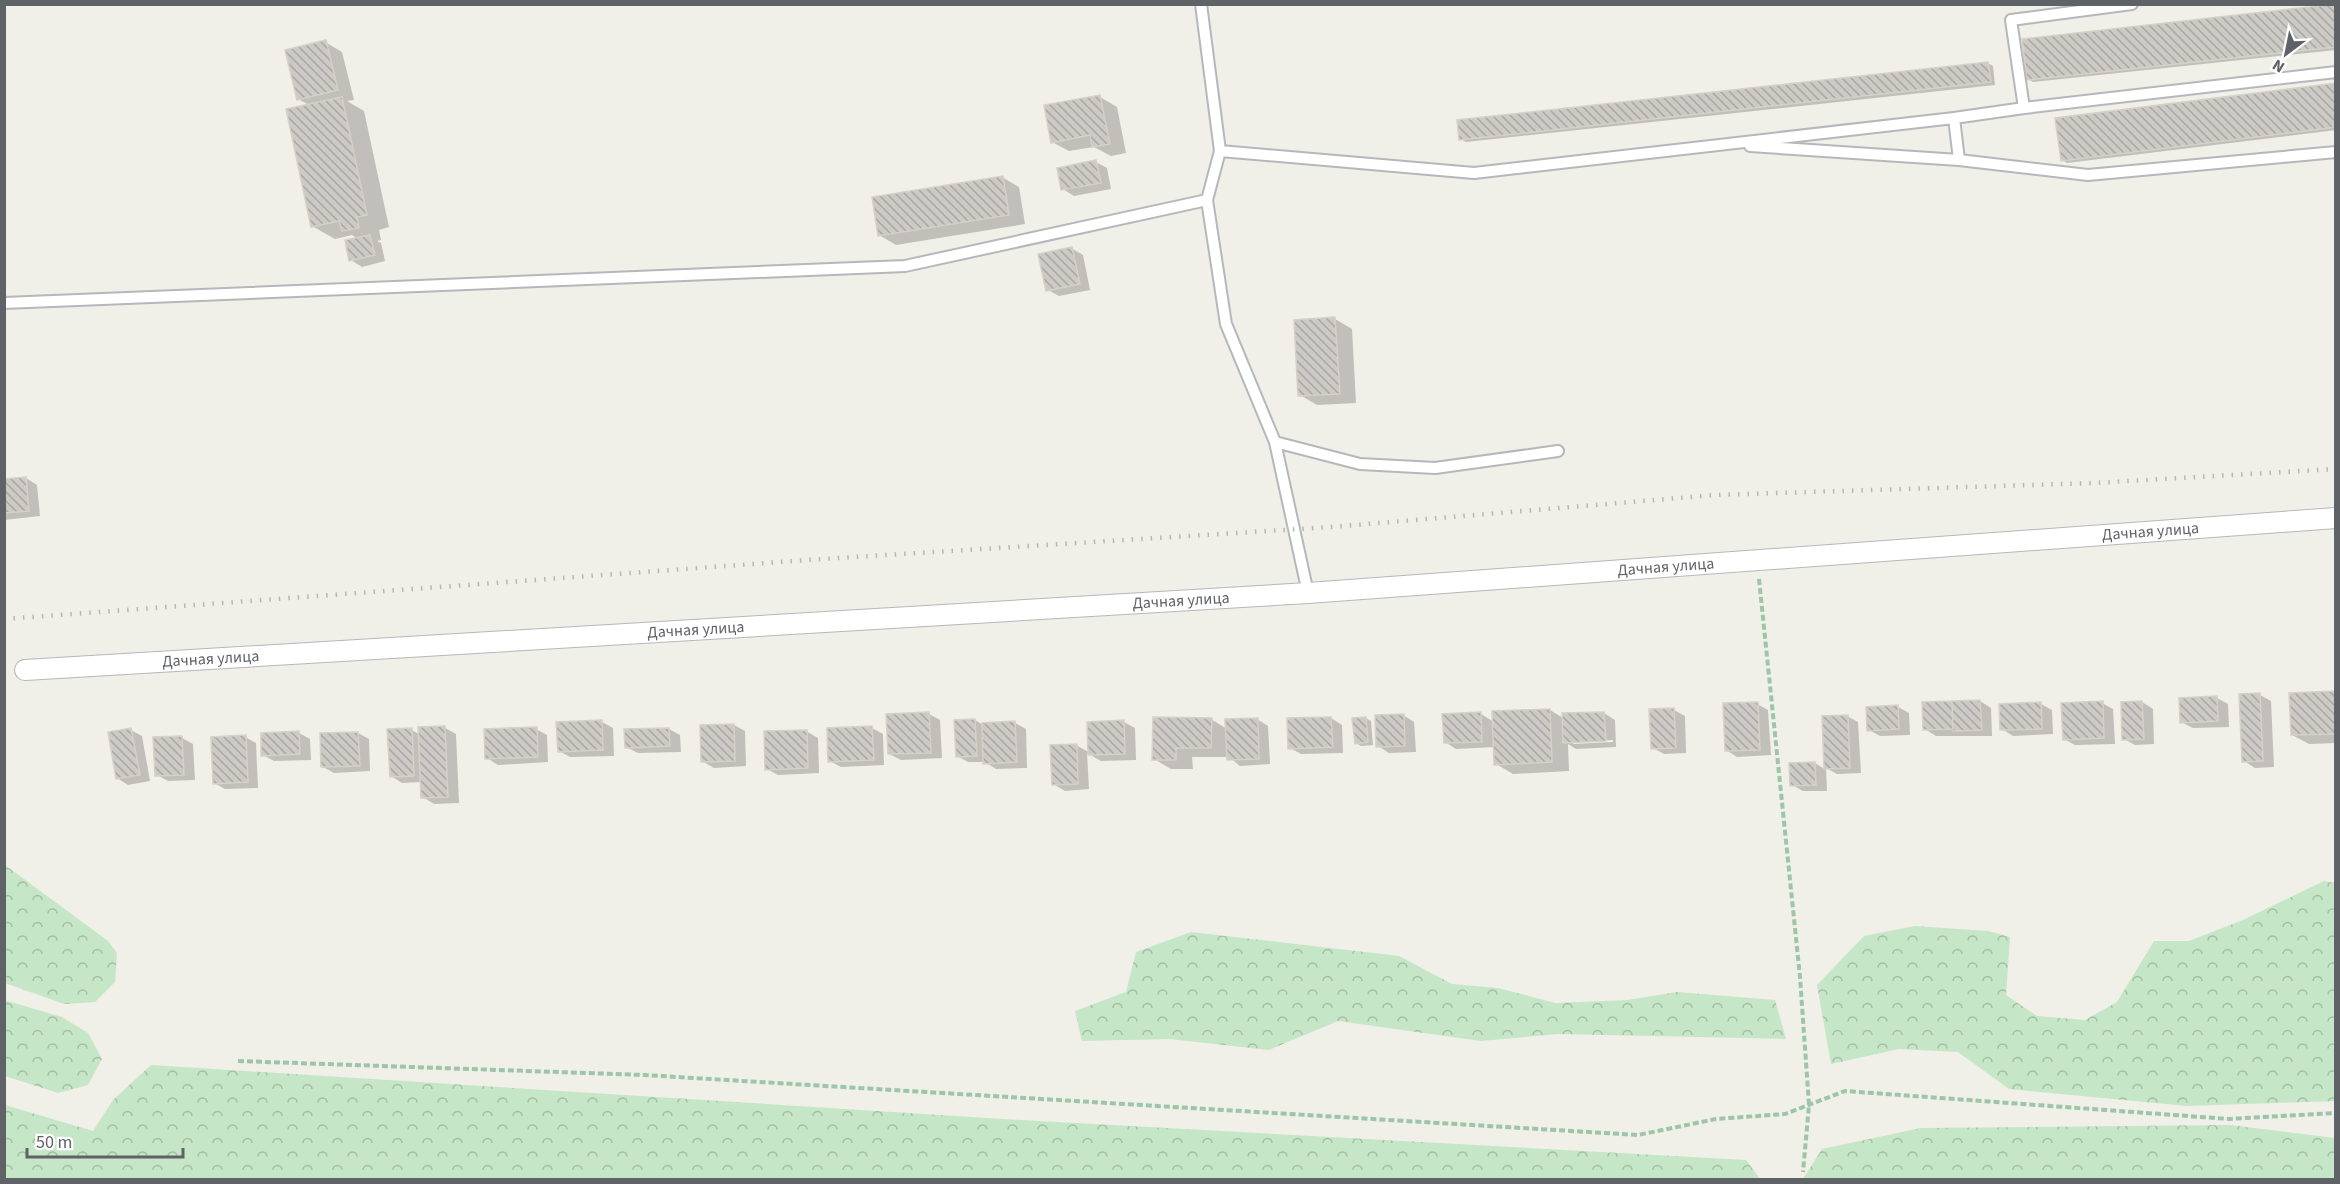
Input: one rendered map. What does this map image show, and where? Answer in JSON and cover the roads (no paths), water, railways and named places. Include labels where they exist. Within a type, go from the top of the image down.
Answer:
[{"type":"street","name":"Дачная улица","points":[[25,670],[1308,592],[2336,518]]},
{"type":"lane","points":[[1201,4],[1220,152],[1208,200],[1226,324],[1275,442],[1308,592]]},
{"type":"lane","points":[[2024,108],[2011,20],[2132,4]]},
{"type":"lane","points":[[1220,152],[1474,173],[2336,72]]},
{"type":"lane","points":[[1954,118],[1959,160]]},
{"type":"lane","points":[[1724,144],[1959,160],[2088,175],[2336,152]]},
{"type":"lane","points":[[4,303],[905,266],[1208,200]]},
{"type":"lane","points":[[1275,442],[1360,464],[1435,468],[1558,452]]},
{"type":"railway","points":[[4,619],[807,560],[1331,527],[1715,495],[2094,483],[2336,469]]}]
